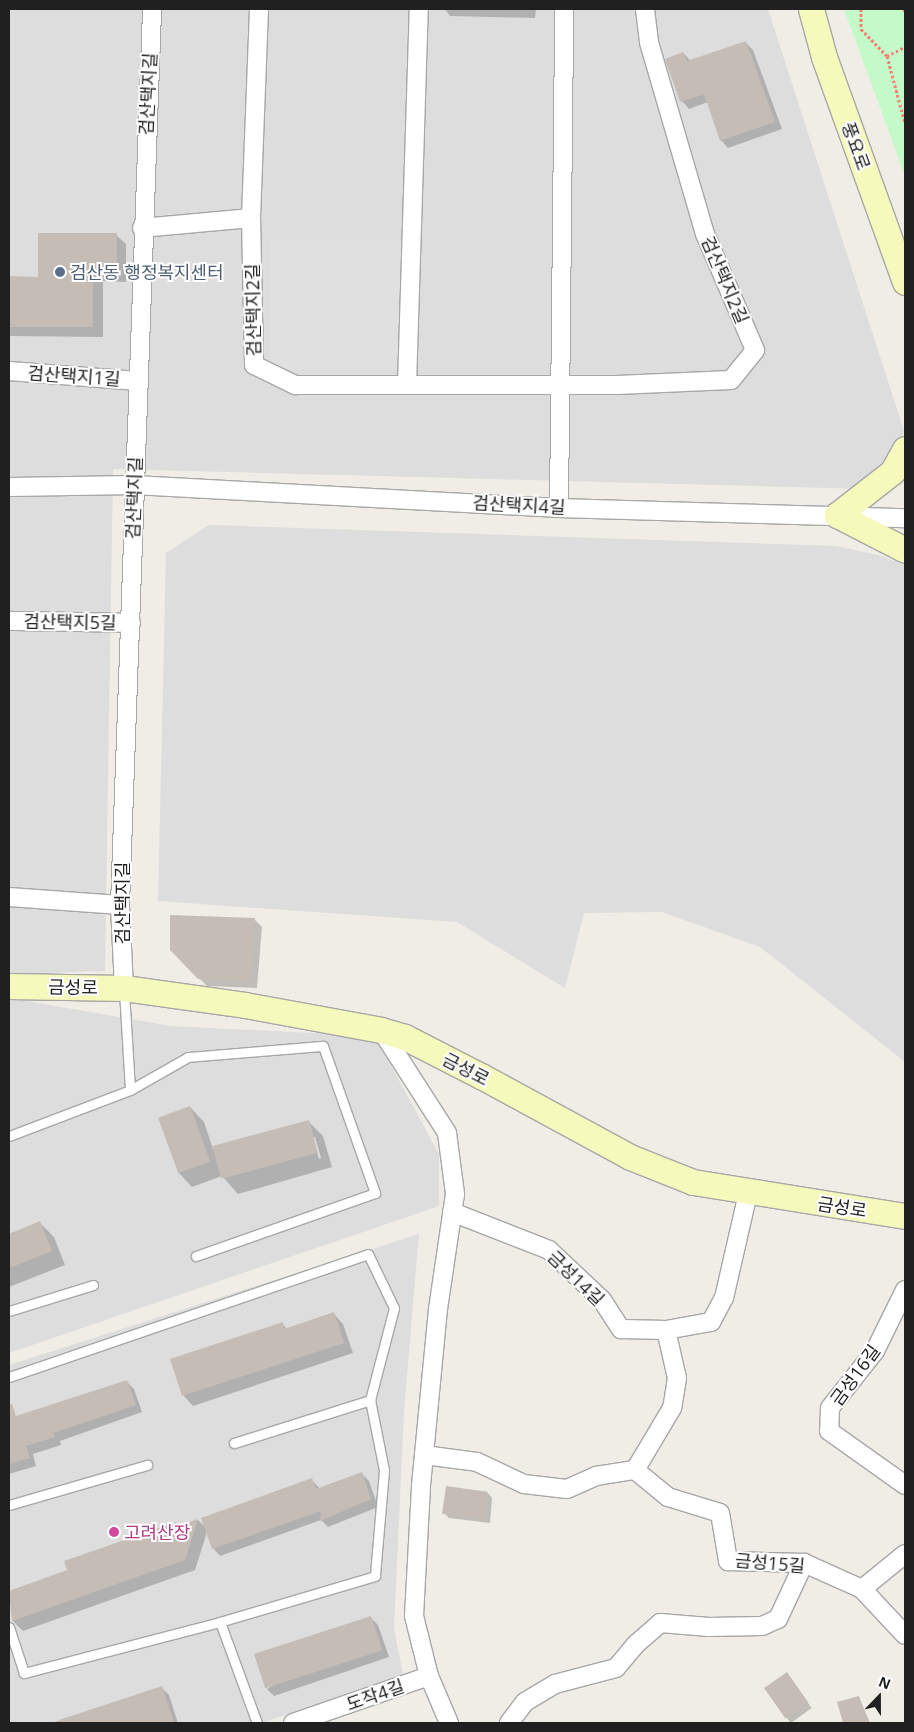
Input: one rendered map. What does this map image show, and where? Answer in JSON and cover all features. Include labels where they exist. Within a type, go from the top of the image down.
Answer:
[{"type":"street","name":"검산택지길","points":[[124,988],[120,905],[139,381],[142,228],[152,9]]},
{"type":"street","name":"검산택지2길","points":[[259,9],[251,218],[254,365],[295,385],[562,383],[617,385],[731,380],[755,350],[704,234],[649,42],[645,9]]},
{"type":"street","points":[[407,384],[419,9]]},
{"type":"street","points":[[559,508],[562,383],[564,9]]},
{"type":"street","name":"풍요로","points":[[811,9],[824,58],[905,282]]},
{"type":"street","points":[[142,228],[251,218]]},
{"type":"street","name":"검산택지1길","points":[[9,371],[139,381]]},
{"type":"street","points":[[905,448],[892,472],[837,515],[905,550]]},
{"type":"street","name":"검산택지4길","points":[[9,487],[134,485],[559,508],[905,518]]},
{"type":"street","name":"검산택지5길","points":[[9,621],[131,623]]},
{"type":"street","points":[[9,897],[120,905]]},
{"type":"street","name":"금성로","points":[[9,986],[124,988],[245,1005],[381,1030],[404,1037],[630,1156],[693,1182],[748,1193],[905,1216]]},
{"type":"street","points":[[381,1030],[447,1133],[455,1194],[424,1455],[414,1616],[429,1676],[448,1723]]},
{"type":"street","points":[[424,1455],[477,1462],[524,1484],[567,1489],[596,1476],[635,1470],[672,1408],[677,1378],[666,1330],[710,1322],[724,1298],[748,1193]]},
{"type":"street","name":"금성14길","points":[[452,1212],[549,1250],[602,1300],[621,1329],[666,1330]]},
{"type":"street","name":"금성16길","points":[[905,1290],[875,1351],[830,1408],[828,1431],[905,1485]]},
{"type":"street","name":"금성15길","points":[[635,1470],[668,1497],[720,1513],[728,1561],[804,1562],[862,1589],[905,1635]]},
{"type":"street","points":[[862,1589],[905,1554]]},
{"type":"street","points":[[508,1723],[525,1702],[555,1684],[616,1668],[635,1645],[660,1623],[762,1626],[778,1619],[804,1562]]},
{"type":"street","name":"도작4길","points":[[293,1723],[429,1676]]},
{"type":"lane","points":[[124,988],[130,1090]]},
{"type":"lane","points":[[9,1136],[130,1090],[188,1057],[322,1046],[375,1193],[196,1256]]},
{"type":"lane","points":[[9,1376],[368,1254],[394,1308],[370,1400],[384,1470],[375,1576],[220,1622],[24,1673],[9,1627]]},
{"type":"lane","points":[[9,1310],[93,1285]]},
{"type":"lane","points":[[234,1443],[370,1400]]},
{"type":"lane","points":[[9,1505],[148,1465]]},
{"type":"lane","points":[[220,1622],[257,1723]]},
{"type":"path","points":[[860,9],[861,28],[887,56],[905,123]]},
{"type":"path","points":[[904,9],[905,13]]},
{"type":"path","points":[[887,56],[905,46]]},
{"type":"shaded area","points":[[9,9],[768,9],[904,431],[899,448],[865,489],[113,469],[105,971],[9,974]]},
{"type":"shaded area","points":[[271,240],[402,240],[402,370],[271,370]]},
{"type":"shaded area","points":[[209,525],[836,546],[878,555],[905,565],[905,1062],[760,947],[662,912],[584,913],[565,988],[457,922],[158,901],[166,553]]},
{"type":"shaded area","points":[[9,998],[171,1026],[375,1036],[439,1154],[439,1206],[9,1353]]},
{"type":"shaded area","points":[[419,1234],[404,1411],[394,1629],[403,1674],[262,1723],[10,1723],[9,1365]]},
{"type":"green space","points":[[844,9],[905,9],[905,176]]},
{"type":"building","points":[[746,41],[775,122],[720,141],[704,94],[680,102],[665,59],[683,52],[687,61]]},
{"type":"building","points":[[38,233],[117,233],[117,272],[93,272],[93,327],[9,327],[9,276],[38,277]]},
{"type":"building","points":[[170,915],[255,918],[250,981],[198,979],[170,950]]},
{"type":"building","points":[[190,1106],[210,1161],[178,1173],[158,1118]]},
{"type":"building","points":[[309,1120],[318,1153],[221,1179],[212,1146]]},
{"type":"building","points":[[40,1221],[52,1251],[9,1268],[9,1234]]},
{"type":"building","points":[[334,1312],[344,1343],[182,1396],[170,1359],[283,1322],[284,1329]]},
{"type":"building","points":[[127,1380],[136,1405],[53,1433],[55,1437],[26,1446],[30,1458],[9,1464],[9,1404],[12,1404],[16,1416]]},
{"type":"building","points":[[362,1472],[371,1499],[320,1521],[321,1511],[212,1549],[201,1518],[312,1478],[316,1489]]},
{"type":"building","points":[[446,1486],[488,1492],[484,1520],[442,1514]]},
{"type":"building","points":[[198,1519],[185,1560],[12,1621],[9,1591],[67,1570],[64,1561],[176,1522],[178,1526]]},
{"type":"building","points":[[371,1616],[382,1650],[265,1688],[254,1654]]},
{"type":"building","points":[[787,1672],[808,1702],[785,1718],[764,1688]]},
{"type":"building","points":[[162,1686],[174,1723],[59,1723],[59,1720]]},
{"type":"building","points":[[859,1696],[868,1723],[843,1723],[837,1702]]},
{"type":"place","name":"검산동 행정복지센터","points":[[60,272]]},
{"type":"place","name":"고려산장","points":[[114,1532]]}]
